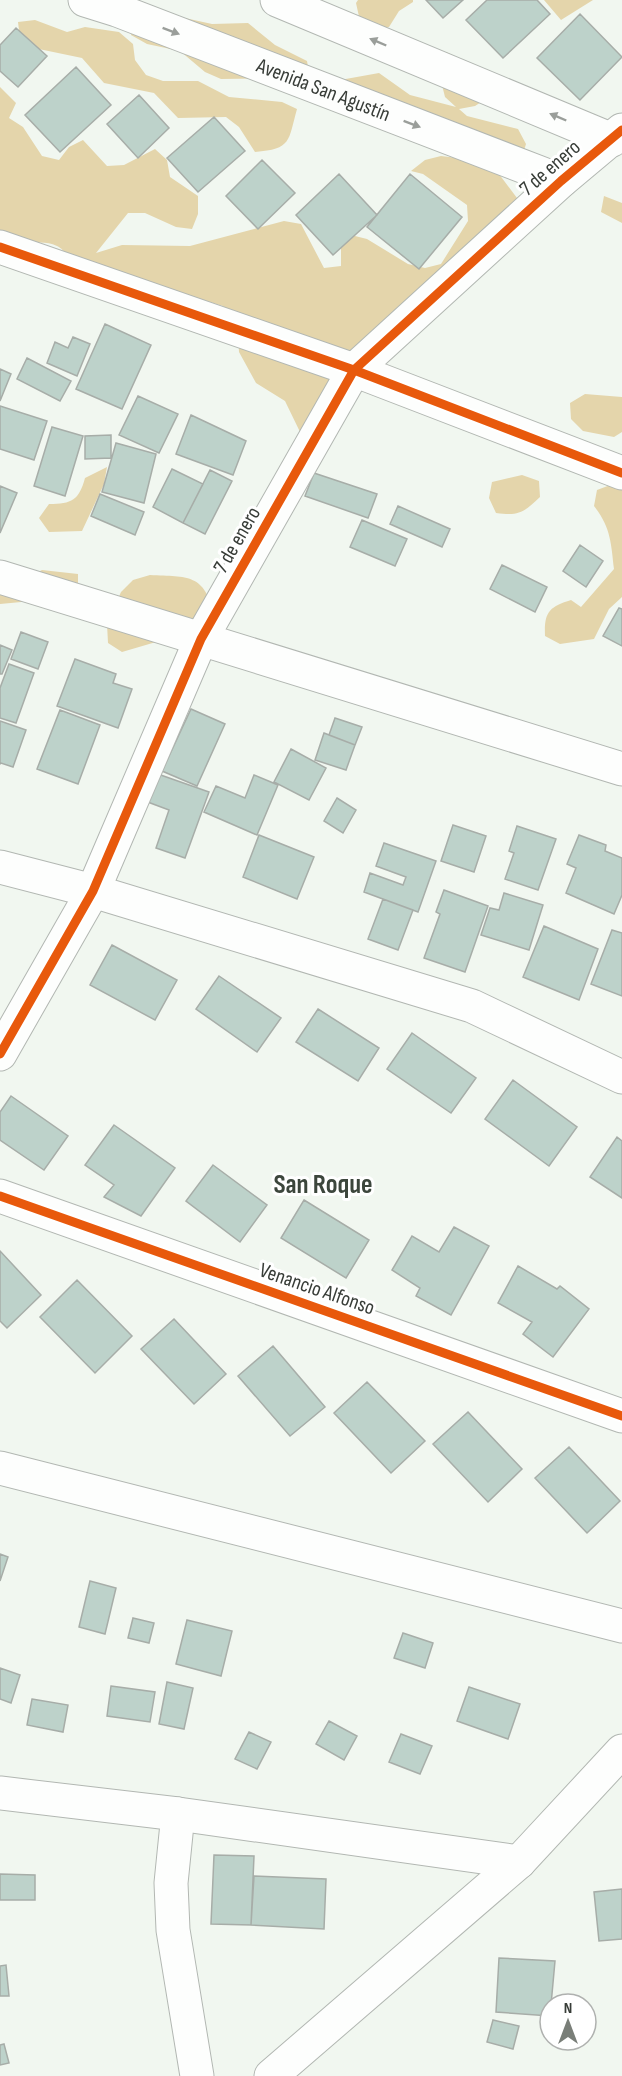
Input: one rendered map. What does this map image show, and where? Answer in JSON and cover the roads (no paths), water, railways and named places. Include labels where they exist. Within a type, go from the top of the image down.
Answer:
[{"type":"street","name":"Avenida San Agustín","points":[[85,0],[120,5],[561,181]]},
{"type":"street","points":[[277,0],[617,135]]},
{"type":"street","name":"7 de enero","points":[[0,1054],[93,891],[201,639],[354,370],[561,181],[617,135]]},
{"type":"street","points":[[0,247],[354,370],[622,473]]},
{"type":"street","points":[[0,577],[622,769]]},
{"type":"street","points":[[0,867],[93,891],[472,1006],[622,1077]]},
{"type":"street","name":"Venancio Alfonso","points":[[0,1196],[622,1416]]},
{"type":"street","points":[[0,1468],[622,1626]]},
{"type":"street","points":[[271,2076],[519,1862],[622,1751]]},
{"type":"street","points":[[0,1793],[178,1814],[519,1862]]},
{"type":"street","points":[[178,1814],[171,1883],[173,1930],[197,2076]]},
{"type":"district","name":"San Roque","points":[[323,1185]]}]
